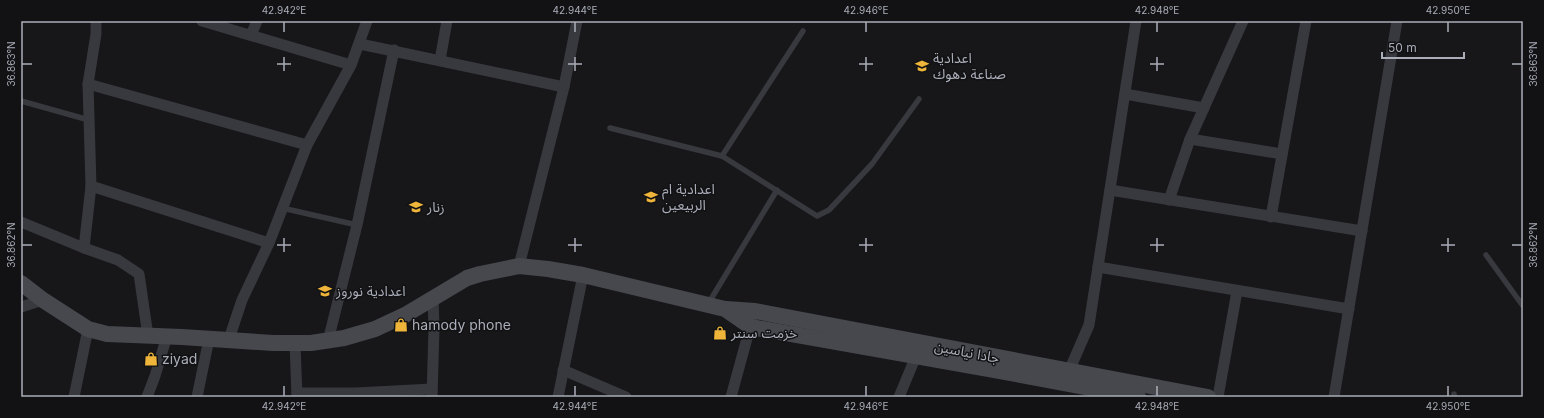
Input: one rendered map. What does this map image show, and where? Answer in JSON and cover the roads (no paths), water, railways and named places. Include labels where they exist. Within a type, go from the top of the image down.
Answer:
[{"type":"street","points":[[84,248],[91,186],[88,84],[96,34],[96,21]]},
{"type":"street","points":[[202,21],[351,65]]},
{"type":"street","points":[[251,35],[257,21]]},
{"type":"street","points":[[229,339],[242,300],[268,243],[306,145],[351,65],[360,44],[367,21]]},
{"type":"street","points":[[440,60],[447,21]]},
{"type":"street","points":[[519,266],[564,87],[577,21]]},
{"type":"street","points":[[1069,371],[1089,325],[1136,21]]},
{"type":"street","points":[[1169,200],[1190,140],[1243,21]]},
{"type":"street","points":[[1271,217],[1306,21]]},
{"type":"street","points":[[1334,397],[1396,21]]},
{"type":"street","points":[[360,44],[564,87]]},
{"type":"street","points":[[328,341],[358,225],[394,50]]},
{"type":"street","points":[[88,84],[306,145]]},
{"type":"street","points":[[1125,94],[1204,108]]},
{"type":"street","points":[[1190,140],[1282,154]]},
{"type":"street","points":[[91,186],[268,243]]},
{"type":"street","points":[[1110,190],[1362,231]]},
{"type":"street","points":[[21,222],[84,248],[118,260],[139,274],[148,336]]},
{"type":"street","name":"جادا نیاسین","points":[[21,283],[43,300],[88,329],[107,334],[295,343],[328,341],[375,329],[405,315],[467,278],[519,266],[583,275],[707,306],[755,311],[1203,397]]},
{"type":"street","points":[[1098,267],[1349,309]]},
{"type":"street","points":[[558,397],[583,275]]},
{"type":"street","points":[[1218,397],[1237,291]]},
{"type":"street","points":[[295,343],[297,395],[432,393],[434,328],[433,298]]},
{"type":"street","points":[[21,307],[43,300]]},
{"type":"street","points":[[725,309],[751,327]]},
{"type":"street","points":[[731,397],[755,311]]},
{"type":"street","name":"جادا نیاسین","points":[[751,327],[1138,397]]},
{"type":"street","points":[[74,397],[88,329]]},
{"type":"street","points":[[147,397],[156,376],[166,336]]},
{"type":"street","points":[[197,397],[209,339]]},
{"type":"street","points":[[899,397],[916,356]]},
{"type":"street","points":[[563,370],[626,397]]},
{"type":"lane","points":[[722,156],[803,31]]},
{"type":"lane","points":[[610,128],[722,156],[817,216],[829,210],[872,164],[919,99]]},
{"type":"lane","points":[[21,101],[89,120]]},
{"type":"lane","points":[[707,306],[777,190]]},
{"type":"lane","points":[[282,208],[358,225]]},
{"type":"lane","points":[[1486,255],[1523,306]]},
{"type":"place","name":"اعدادية صناعة دهوك","points":[[922,66]]},
{"type":"place","name":"اعدادية ام الربيعين","points":[[651,197]]},
{"type":"place","name":"زنار","points":[[416,207]]},
{"type":"place","name":"اعدادية نوروز","points":[[325,291]]},
{"type":"place","name":"hamody phone","points":[[401,325]]},
{"type":"place","name":"خزمت سنتر","points":[[720,333]]},
{"type":"place","name":"ziyad","points":[[151,359]]}]
